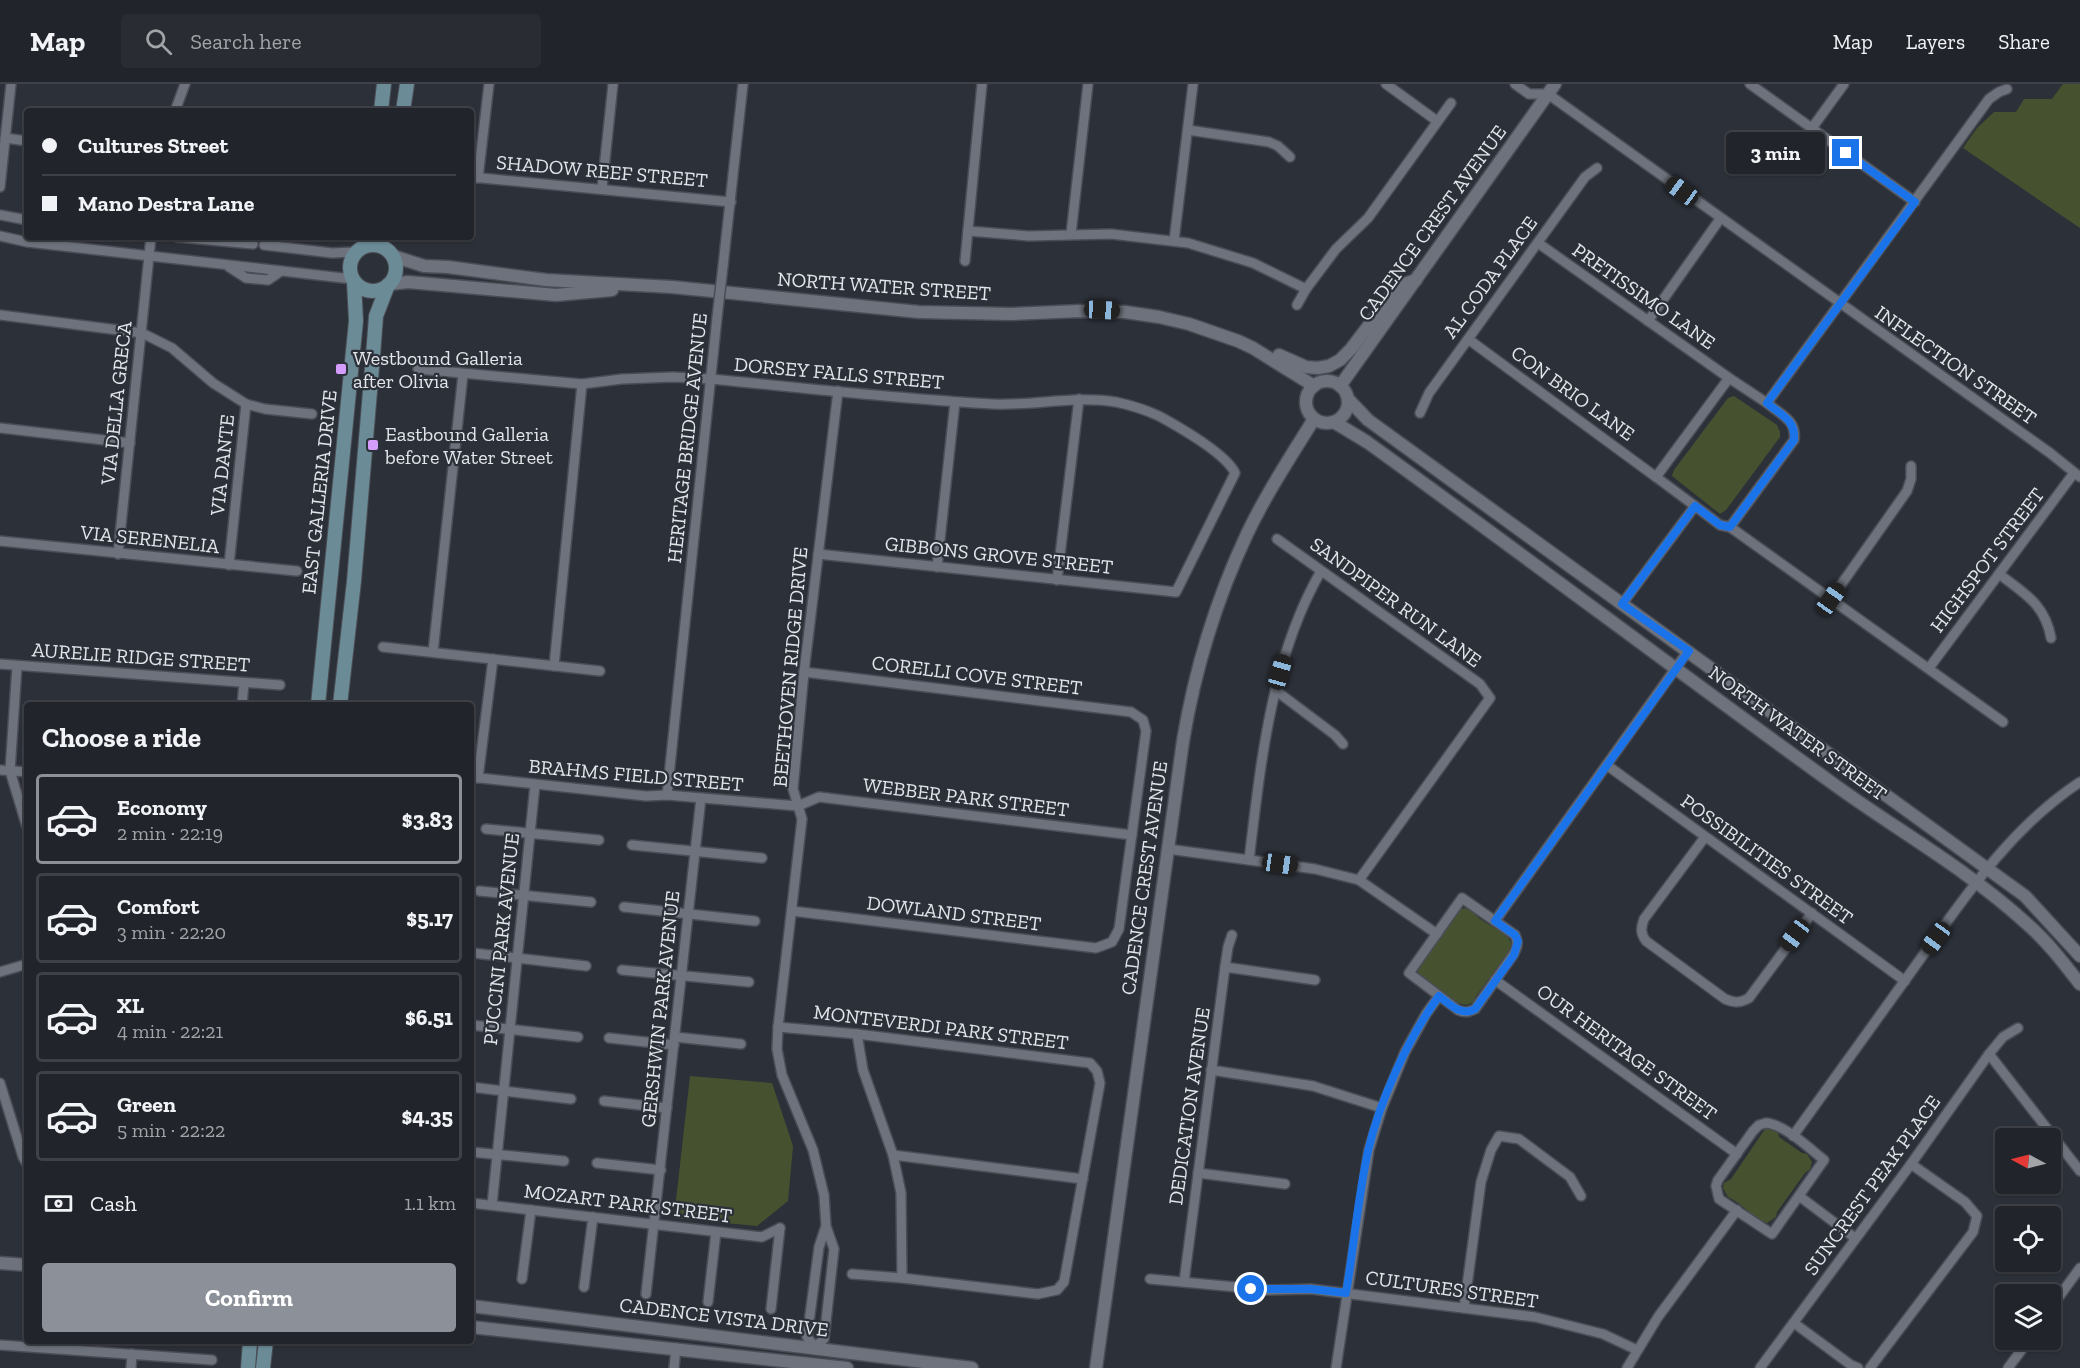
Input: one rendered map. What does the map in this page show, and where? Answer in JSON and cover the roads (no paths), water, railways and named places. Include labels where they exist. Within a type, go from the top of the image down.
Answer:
[{"type":"main road","points":[[381,108],[384,84]]},
{"type":"main road","points":[[403,108],[406,84]]},
{"type":"main road","points":[[390,240],[396,267],[395,275],[389,284],[380,290],[372,291],[364,290],[353,280],[349,266],[360,246],[377,245],[392,254]]},
{"type":"main road","name":"EAST GALLERIA DRIVE","points":[[318,702],[356,321],[353,280]]},
{"type":"main road","name":"EAST GALLERIA DRIVE","points":[[340,702],[354,581],[374,324],[389,284]]},
{"type":"main road","points":[[248,1368],[250,1344]]},
{"type":"main road","points":[[263,1368],[266,1344]]},
{"type":"street","points":[[0,187],[11,84]]},
{"type":"street","points":[[176,108],[185,84]]},
{"type":"street","points":[[474,177],[489,84]]},
{"type":"street","points":[[602,188],[613,84]]},
{"type":"street","name":"HERITAGE BRIDGE AVENUE","points":[[667,795],[743,84]]},
{"type":"street","points":[[965,261],[982,84]]},
{"type":"street","points":[[1071,234],[1088,84]]},
{"type":"street","points":[[1174,241],[1193,84]]},
{"type":"street","points":[[1386,84],[1437,121]]},
{"type":"street","points":[[1515,84],[1528,94],[1549,87]]},
{"type":"street","points":[[1750,84],[1915,202]]},
{"type":"street","points":[[1812,128],[1844,84]]},
{"type":"street","name":"INFLECTION STREET","points":[[1549,87],[1720,219],[2077,475]]},
{"type":"street","name":"CADENCE CREST AVENUE","points":[[1340,386],[1549,87]]},
{"type":"street","points":[[1767,403],[1989,99],[2007,89]]},
{"type":"street","points":[[1297,305],[1336,249],[1368,218],[1451,103]]},
{"type":"street","points":[[1188,130],[1269,142],[1278,146],[1290,157]]},
{"type":"street","points":[[5,138],[24,141]]},
{"type":"street","name":"AL CODA PLACE","points":[[1420,413],[1429,393],[1585,177],[1597,168]]},
{"type":"street","name":"SHADOW REEF STREET","points":[[474,177],[730,202]]},
{"type":"street","points":[[0,216],[24,220]]},
{"type":"street","points":[[1648,321],[1720,219]]},
{"type":"street","points":[[968,231],[1006,236],[1122,234],[1174,241],[1228,254],[1253,263],[1306,290]]},
{"type":"street","points":[[0,236],[27,242],[227,266],[246,278],[268,280],[282,271],[353,280]]},
{"type":"street","name":"VIA DELLA GRECA","points":[[118,554],[151,240]]},
{"type":"street","points":[[209,240],[253,244]]},
{"type":"street","points":[[230,242],[235,240]]},
{"type":"street","points":[[277,240],[285,247]]},
{"type":"street","name":"PRETISSIMO LANE","points":[[1538,243],[1767,403],[1793,424],[1794,440],[1730,527]]},
{"type":"street","points":[[264,245],[332,253],[360,246]]},
{"type":"street","name":"NORTH WATER STREET","points":[[392,254],[424,266],[546,280],[652,286],[919,312],[1000,314],[1125,312],[1189,324],[1253,348],[1314,386]]},
{"type":"street","points":[[1253,348],[1282,356],[1306,367],[1329,366],[1340,360],[1351,349],[1399,286],[1416,280]]},
{"type":"street","name":"NORTH WATER STREET","points":[[389,284],[408,282],[556,295],[652,286]]},
{"type":"street","points":[[0,315],[142,333],[172,348],[213,383],[246,404],[266,410],[312,414]]},
{"type":"street","name":"CON BRIO LANE","points":[[1468,339],[1720,525],[1730,527],[2003,722]]},
{"type":"street","name":"DORSEY FALLS STREET","points":[[418,369],[582,384],[653,378],[711,379],[955,402],[1005,404],[1079,399],[1115,402],[1138,408],[1159,416],[1221,456],[1235,473],[1176,592]]},
{"type":"street","points":[[433,652],[463,374]]},
{"type":"street","points":[[1656,477],[1729,378]]},
{"type":"street","points":[[1327,381],[1340,386],[1348,399],[1343,416],[1334,422],[1326,423],[1314,419],[1309,412],[1307,399],[1314,386],[1327,381]]},
{"type":"street","points":[[554,666],[582,384]]},
{"type":"street","name":"BEETHOVEN RIDGE DRIVE","points":[[826,1226],[819,1247],[807,1337],[814,1347],[824,1339],[834,1249],[826,1226],[824,1195],[813,1150],[782,1075],[777,1049],[802,819],[793,789],[804,672],[838,391]]},
{"type":"street","points":[[1057,580],[1079,399]]},
{"type":"street","name":"NORTH WATER STREET","points":[[1348,399],[1368,420],[2025,896],[2080,956]]},
{"type":"street","points":[[937,567],[955,402]]},
{"type":"street","name":"VIA DANTE","points":[[229,565],[246,404]]},
{"type":"street","name":"CADENCE CREST AVENUE","points":[[1096,1368],[1168,849],[1188,715],[1201,658],[1214,615],[1256,515],[1314,419]]},
{"type":"street","name":"NORTH WATER STREET","points":[[1334,422],[1367,442],[1829,781],[1977,883],[2019,916],[2043,939],[2080,984]]},
{"type":"street","points":[[0,428],[130,443]]},
{"type":"street","points":[[1831,599],[1907,491],[1911,479],[1911,466]]},
{"type":"street","name":"HIGHSPOT STREET","points":[[1929,668],[2077,475]]},
{"type":"street","points":[[1622,604],[1695,506]]},
{"type":"street","name":"SANDPIPER RUN LANE","points":[[1277,539],[1480,684],[1490,698],[1359,880]]},
{"type":"street","name":"VIA SERENELIA","points":[[0,541],[297,571]]},
{"type":"street","name":"GIBBONS GROVE STREET","points":[[818,554],[1176,592]]},
{"type":"street","points":[[1249,860],[1260,772],[1275,690],[1306,597],[1321,571]]},
{"type":"street","points":[[1999,574],[2033,600],[2048,621],[2052,638]]},
{"type":"street","points":[[383,647],[600,671]]},
{"type":"street","points":[[1495,921],[1689,651]]},
{"type":"street","points":[[475,777],[493,659]]},
{"type":"street","name":"AURELIE RIDGE STREET","points":[[0,664],[280,685]]},
{"type":"street","points":[[17,666],[5,770],[24,819]]},
{"type":"street","name":"CORELLI COVE STREET","points":[[804,672],[1131,712],[1143,720],[1146,731],[1132,835]]},
{"type":"street","points":[[242,702],[244,683]]},
{"type":"street","points":[[1275,690],[1335,735],[1343,744]]},
{"type":"street","name":"POSSIBILITIES STREET","points":[[1608,766],[1905,981]]},
{"type":"street","points":[[5,770],[24,772]]},
{"type":"street","name":"BRAHMS FIELD STREET","points":[[475,777],[646,796],[667,795],[798,806]]},
{"type":"street","points":[[1793,1136],[2002,850],[2034,816],[2080,782]]},
{"type":"street","name":"PUCCINI PARK AVENUE","points":[[492,1205],[535,785]]},
{"type":"street","name":"WEBBER PARK STREET","points":[[798,806],[819,797],[1132,835]]},
{"type":"street","name":"GERSHWIN PARK AVENUE","points":[[646,1294],[701,798]]},
{"type":"street","points":[[486,829],[599,840]]},
{"type":"street","name":"DOWLAND STREET","points":[[792,911],[1096,948],[1112,942],[1119,928],[1132,835]]},
{"type":"street","points":[[1706,837],[1644,919],[1641,927],[1642,935],[1647,941],[1725,999],[1741,1002],[1749,998],[1812,913]]},
{"type":"street","points":[[632,845],[762,858]]},
{"type":"street","points":[[1168,849],[1315,869],[1359,880],[1437,934]]},
{"type":"street","points":[[479,891],[591,902]]},
{"type":"street","points":[[1462,898],[1495,921],[1515,935],[1518,941],[1514,955],[1475,1009],[1470,1012],[1458,1010],[1409,973],[1462,898]]},
{"type":"street","points":[[624,907],[755,921]]},
{"type":"street","name":"DEDICATION AVENUE","points":[[1184,1282],[1225,967],[1232,934]]},
{"type":"street","points":[[474,953],[586,966]]},
{"type":"street","points":[[0,972],[24,965]]},
{"type":"street","points":[[1225,967],[1315,980]]},
{"type":"street","points":[[622,970],[749,982]]},
{"type":"street","name":"OUR HERITAGE STREET","points":[[1496,980],[1737,1154]]},
{"type":"street","points":[[1336,1368],[1369,1150],[1382,1108],[1405,1052],[1439,996]]},
{"type":"street","points":[[474,1025],[578,1037]]},
{"type":"street","name":"MONTEVERDI PARK STREET","points":[[778,1027],[857,1034],[1090,1063],[1097,1071],[1100,1083],[1083,1179]]},
{"type":"street","name":"SUNCREST PEAK PLACE","points":[[1760,1368],[1989,1054],[2003,1037],[2018,1028]]},
{"type":"street","points":[[857,1034],[863,1070],[893,1155],[901,1193],[902,1278]]},
{"type":"street","points":[[609,1038],[741,1044]]},
{"type":"street","points":[[1989,1054],[2080,1170]]},
{"type":"street","points":[[1211,1070],[1313,1086],[1382,1108]]},
{"type":"street","points":[[0,1083],[24,1158]]},
{"type":"street","points":[[474,1087],[571,1099]]},
{"type":"street","points":[[604,1101],[668,1108]]},
{"type":"street","points":[[1772,1123],[1793,1136],[1824,1160],[1772,1234],[1719,1199],[1716,1186],[1718,1180],[1759,1125],[1772,1123]]},
{"type":"street","points":[[1464,1308],[1481,1182],[1491,1150],[1499,1136],[1519,1139],[1570,1177],[1581,1196]]},
{"type":"street","points":[[474,1152],[564,1161]]},
{"type":"street","points":[[852,1274],[1038,1294],[1057,1290],[1064,1282],[1083,1179],[893,1155]]},
{"type":"street","points":[[597,1163],[661,1170]]},
{"type":"street","points":[[1870,1368],[1973,1232],[1977,1216],[1965,1202],[1911,1164]]},
{"type":"street","points":[[1198,1173],[1285,1184]]},
{"type":"street","points":[[1798,1196],[1855,1238]]},
{"type":"street","name":"MOZART PARK STREET","points":[[474,1203],[762,1238],[780,1228],[771,1309]]},
{"type":"street","points":[[522,1279],[531,1210]]},
{"type":"street","points":[[1627,1368],[1658,1317],[1737,1210]]},
{"type":"street","points":[[584,1287],[593,1217]]},
{"type":"street","points":[[708,1302],[716,1232]]},
{"type":"street","points":[[0,1263],[24,1265]]},
{"type":"street","points":[[2061,1294],[2080,1268]]},
{"type":"street","name":"CULTURES STREET","points":[[1150,1279],[1268,1290],[1311,1289],[1535,1317],[1603,1334],[1638,1350]]},
{"type":"street","name":"CADENCE VISTA DRIVE","points":[[474,1306],[814,1347],[967,1368]]},
{"type":"street","points":[[1794,1323],[1858,1368]]},
{"type":"street","name":"CADENCE VISTA DRIVE","points":[[474,1327],[756,1357],[785,1364],[847,1368]]},
{"type":"street","points":[[0,1345],[212,1360]]},
{"type":"street","points":[[756,1357],[797,1355],[814,1347],[830,1366]]},
{"type":"street","points":[[674,1368],[676,1348]]},
{"type":"street","points":[[2011,1367],[2022,1350]]},
{"type":"street","points":[[131,1368],[132,1354]]},
{"type":"place","name":"Westbound Galleria after Olivia","points":[[341,369]]},
{"type":"place","name":"Eastbound Galleria before Water Street","points":[[373,445]]}]
